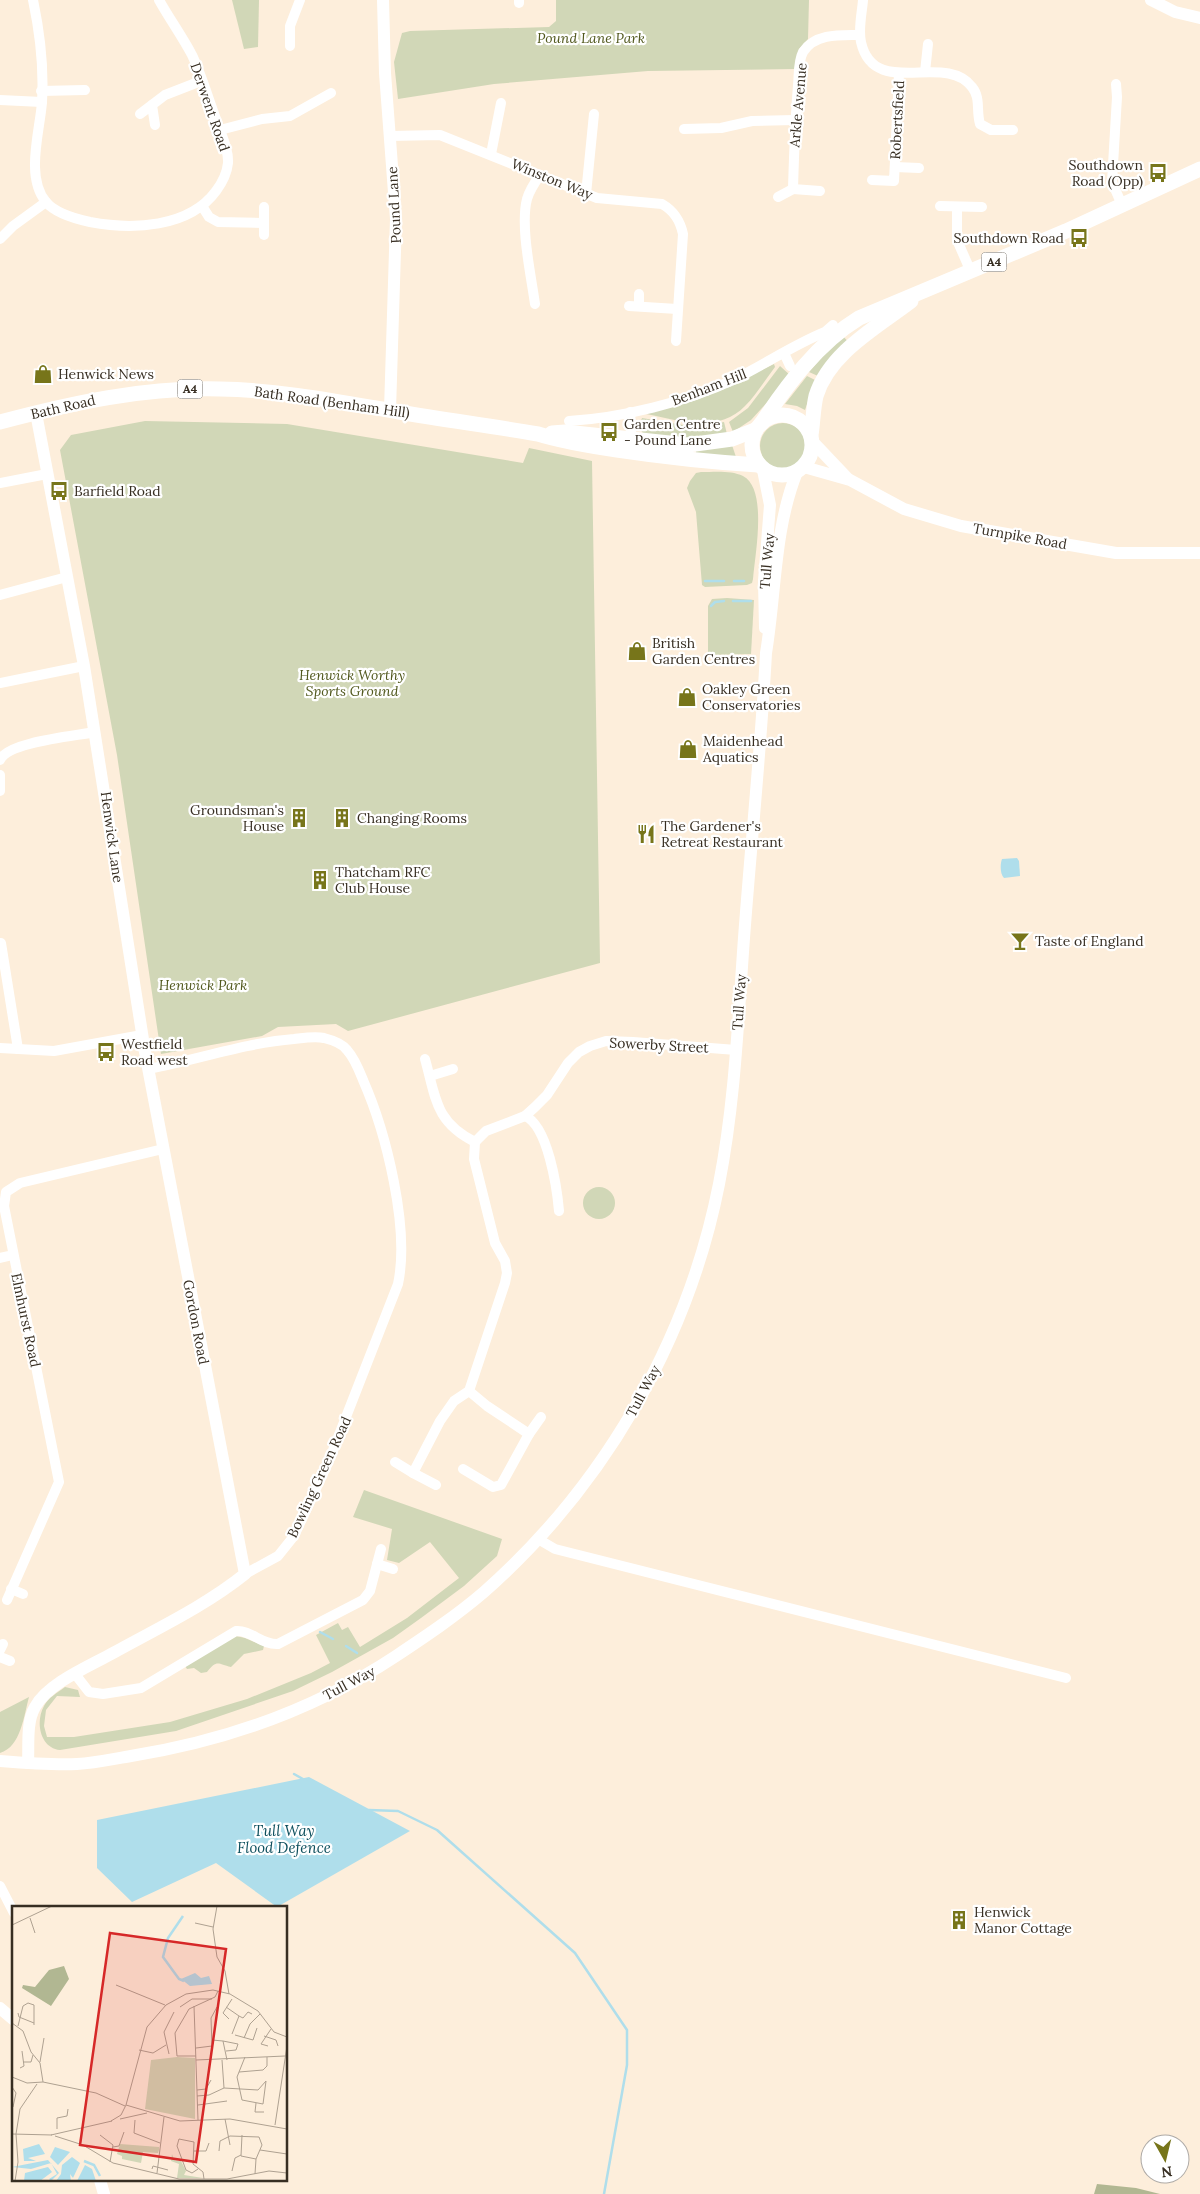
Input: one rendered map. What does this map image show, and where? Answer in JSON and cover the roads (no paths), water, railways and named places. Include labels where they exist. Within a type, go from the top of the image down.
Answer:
[{"type":"main road","name":"A4","points":[[758,427],[776,399],[834,336],[866,314],[971,272],[1200,169]]},
{"type":"main road","name":"A4","points":[[760,468],[779,476],[800,470],[812,452],[816,397],[822,382],[832,368],[859,340],[922,293]]},
{"type":"main road","name":"Bath Road (Benham Hill)","points":[[126,394],[188,389],[254,390],[299,395],[538,434],[565,432],[699,462],[760,468]]},
{"type":"main road","name":"Bath Road","points":[[0,422],[73,403],[126,394]]},
{"type":"main road","name":"A4","points":[[758,427],[773,416],[791,416],[800,420],[812,438]]},
{"type":"main road","name":"Bath Road (Benham Hill)","points":[[632,446],[659,443],[705,444],[732,440],[758,427]]},
{"type":"main road","points":[[758,427],[752,444],[760,468]]},
{"type":"street","points":[[0,239],[13,226],[46,202],[37,178],[35,156],[42,91],[41,60],[33,0]]},
{"type":"street","name":"Derwent Road","points":[[46,202],[73,218],[116,226],[135,226],[167,221],[202,206],[221,184],[228,164],[220,130],[190,53],[158,0]]},
{"type":"street","points":[[290,46],[290,26],[300,0]]},
{"type":"street","name":"Pound Lane","points":[[383,0],[385,73],[396,234],[390,410]]},
{"type":"street","name":"Robertsfield","points":[[863,0],[860,35],[863,49],[870,61],[880,69],[899,73],[926,72],[954,75],[964,79],[973,88],[977,96],[980,124],[992,130],[1013,130]]},
{"type":"street","points":[[1151,0],[1175,12],[1200,18]]},
{"type":"street","name":"Arkle Avenue","points":[[793,189],[795,120],[800,65],[804,52],[812,43],[825,38],[838,35],[860,35]]},
{"type":"street","name":"Robertsfield","points":[[926,72],[928,44]]},
{"type":"street","name":"Robertsfield","points":[[872,180],[894,181],[899,73]]},
{"type":"street","points":[[140,114],[165,95],[201,81]]},
{"type":"street","points":[[1116,84],[1117,97],[1112,182],[1122,205]]},
{"type":"street","points":[[42,91],[85,90]]},
{"type":"street","points":[[220,130],[262,119],[290,116],[324,94]]},
{"type":"street","points":[[0,100],[42,102]]},
{"type":"street","points":[[491,154],[501,103]]},
{"type":"street","points":[[152,105],[156,125]]},
{"type":"street","points":[[586,194],[594,114]]},
{"type":"street","points":[[690,125],[721,128],[752,121],[795,120]]},
{"type":"street","name":"Winston Way","points":[[390,136],[440,135],[586,194],[619,201],[662,204],[674,213],[681,226],[682,234],[676,341]]},
{"type":"street","name":"Robertsfield","points":[[895,167],[919,168]]},
{"type":"street","points":[[535,304],[527,239],[526,207],[532,187],[540,175]]},
{"type":"street","points":[[778,197],[793,189],[820,191]]},
{"type":"street","points":[[202,206],[209,217],[218,222],[264,224]]},
{"type":"street","points":[[940,206],[982,207]]},
{"type":"street","points":[[264,207],[264,235]]},
{"type":"street","points":[[957,207],[957,240],[971,272]]},
{"type":"street","points":[[639,294],[634,306],[678,309]]},
{"type":"street","name":"Benham Hill","points":[[569,421],[608,418],[716,387],[825,332],[833,325]]},
{"type":"street","points":[[784,352],[790,366]]},
{"type":"street","points":[[630,412],[632,446]]},
{"type":"street","name":"Henwick Lane","points":[[36,413],[84,666],[148,1069]]},
{"type":"street","name":"Turnpike Road","points":[[812,438],[850,480]]},
{"type":"street","name":"Tull Way","points":[[760,468],[770,505],[763,606],[766,652]]},
{"type":"street","name":"Turnpike Road","points":[[800,470],[850,480],[904,509],[961,526],[1116,552],[1200,553]]},
{"type":"street","name":"Tull Way","points":[[28,1763],[78,1764],[209,1741],[278,1717],[346,1687],[446,1622],[483,1592],[538,1539],[596,1466],[627,1420],[652,1376],[680,1317],[698,1266],[717,1191],[728,1128],[736,1050],[766,652],[784,510],[800,470]]},
{"type":"street","points":[[0,483],[47,474]]},
{"type":"street","points":[[0,595],[67,577]]},
{"type":"street","points":[[0,682],[84,666]]},
{"type":"street","points":[[0,760],[9,750],[95,732]]},
{"type":"street","points":[[0,775],[0,791]]},
{"type":"street","points":[[1,943],[18,1050]]},
{"type":"street","points":[[0,1048],[65,1050],[142,1035]]},
{"type":"street","name":"Bowling Green Road","points":[[28,1763],[30,1724],[34,1708],[47,1693],[75,1674],[188,1612],[245,1574],[278,1556],[294,1536],[328,1463],[401,1273],[399,1219],[390,1159],[367,1088],[353,1057],[339,1044],[320,1037],[262,1042],[148,1069]]},
{"type":"street","name":"Sowerby Street","points":[[475,1142],[486,1131],[525,1116],[547,1095],[568,1063],[579,1052],[598,1043],[606,1041],[633,1042],[736,1050]]},
{"type":"street","points":[[413,1473],[440,1421],[454,1402],[470,1391],[507,1273],[505,1261],[495,1243],[474,1159],[475,1142],[454,1129],[444,1120],[425,1059]]},
{"type":"street","name":"Gordon Road","points":[[148,1069],[245,1574]]},
{"type":"street","points":[[430,1076],[452,1069]]},
{"type":"street","points":[[525,1116],[530,1118],[547,1149],[556,1184],[560,1211]]},
{"type":"street","name":"Elmhurst Road","points":[[7,1600],[59,1482],[4,1206],[6,1192],[20,1183],[163,1149]]},
{"type":"street","points":[[0,1258],[13,1255]]},
{"type":"street","points":[[470,1391],[487,1406],[529,1434]]},
{"type":"street","points":[[463,1469],[493,1486],[501,1485],[540,1417]]},
{"type":"street","points":[[395,1462],[436,1485]]},
{"type":"street","points":[[538,1539],[555,1549],[1066,1678]]},
{"type":"street","points":[[75,1674],[89,1692],[103,1694],[142,1688],[236,1632],[242,1632],[269,1643],[278,1644],[363,1600],[370,1591],[381,1550]]},
{"type":"street","points":[[377,1564],[394,1570]]},
{"type":"street","points":[[11,1589],[23,1594]]},
{"type":"street","points":[[0,1761],[28,1763]]},
{"type":"street","points":[[0,1886],[8,1909]]},
{"type":"street","points":[[0,2008],[12,2018]]},
{"type":"water","points":[[1017,858],[1020,876],[1004,878],[1001,869],[1002,859]]},
{"type":"water","name":"Tull Way Flood Defence","points":[[309,1777],[410,1831],[279,1906],[276,1906],[216,1863],[132,1902],[97,1868],[97,1820]]},
{"type":"waterway","points":[[705,581],[724,581]]},
{"type":"waterway","points":[[734,581],[744,581]]},
{"type":"waterway","points":[[711,606],[715,602],[724,601]]},
{"type":"waterway","points":[[733,601],[751,601]]},
{"type":"waterway","points":[[320,1632],[333,1639]]},
{"type":"waterway","points":[[346,1646],[357,1653]]},
{"type":"waterway","points":[[294,1774],[303,1779]]},
{"type":"waterway","points":[[369,1810],[398,1811],[437,1830],[575,1953],[627,2030],[627,2065],[604,2194]]},
{"type":"place","name":"Southdown Road (Opp)","points":[[1158,173]]},
{"type":"place","name":"Southdown Road","points":[[1079,238]]},
{"type":"place","name":"Henwick News","points":[[43,374]]},
{"type":"place","name":"Garden Centre - Pound Lane","points":[[609,432]]},
{"type":"place","name":"Barfield Road","points":[[59,491]]},
{"type":"place","name":"British Garden Centres","points":[[637,651]]},
{"type":"place","name":"Oakley Green Conservatories","points":[[687,697]]},
{"type":"place","name":"Maidenhead Aquatics","points":[[688,749]]},
{"type":"place","name":"Groundsman's House","points":[[299,818]]},
{"type":"place","name":"Changing Rooms","points":[[342,818]]},
{"type":"place","name":"The Gardener's Retreat Restaurant","points":[[646,834]]},
{"type":"place","name":"Thatcham RFC Club House","points":[[320,880]]},
{"type":"place","name":"Taste of England","points":[[1020,941]]},
{"type":"place","name":"Westfield Road west","points":[[106,1052]]},
{"type":"place","name":"Henwick Manor Cottage","points":[[959,1920]]},
{"type":"park label","name":"Pound Lane Park","points":[[591,38]]},
{"type":"park label","name":"Henwick Worthy Sports Ground","points":[[352,684]]},
{"type":"park label","name":"Henwick Park","points":[[203,985]]}]
